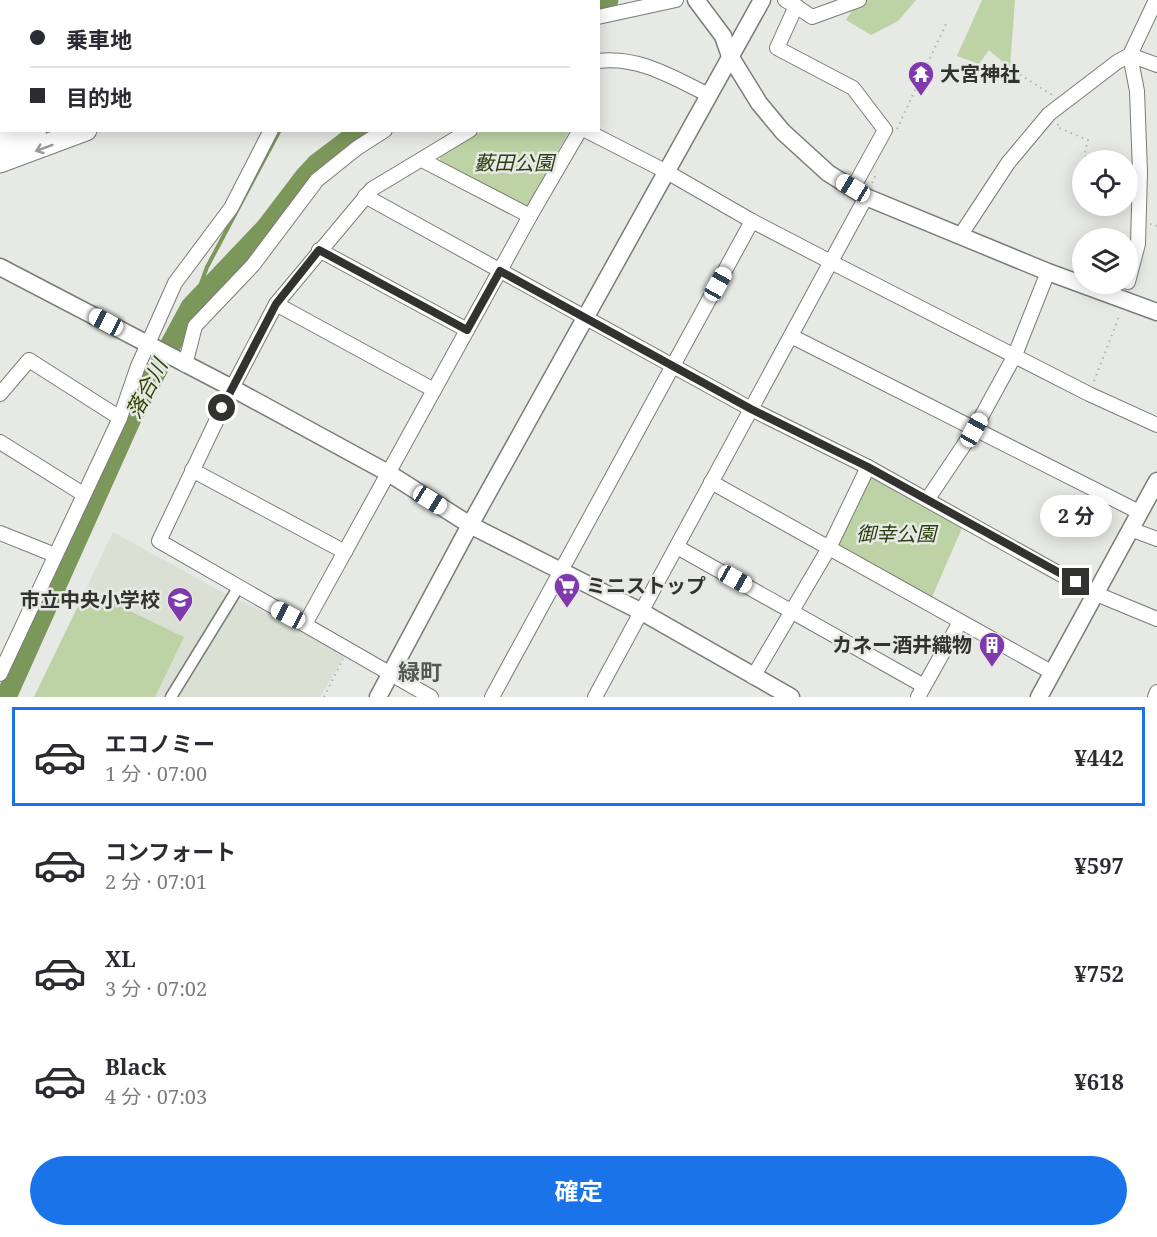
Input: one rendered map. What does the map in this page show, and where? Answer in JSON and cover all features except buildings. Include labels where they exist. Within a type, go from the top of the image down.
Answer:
[{"type":"highway","points":[[0,162],[81,132]]},
{"type":"street","points":[[600,17],[676,0]]},
{"type":"street","points":[[696,0],[723,36],[730,56],[759,103],[783,132],[828,173],[859,192],[960,236],[1048,272],[1072,278]]},
{"type":"street","points":[[378,697],[470,525],[587,319],[762,0]]},
{"type":"street","points":[[595,697],[831,262],[885,130],[853,88],[777,48],[790,3],[812,16],[859,0]]},
{"type":"street","points":[[1138,244],[1140,172],[1137,91],[1130,55],[1156,0]]},
{"type":"street","points":[[960,236],[1008,164],[1049,114],[1117,62],[1130,55],[1157,65]]},
{"type":"street","points":[[600,61],[623,60],[644,63],[709,95]]},
{"type":"street","points":[[0,674],[120,418],[175,283],[231,208],[270,132]]},
{"type":"street","points":[[185,365],[195,326],[253,265],[317,180],[357,147],[382,132]]},
{"type":"street","points":[[431,697],[392,672],[238,588],[159,541],[232,388],[276,304],[365,196],[467,132]]},
{"type":"street","points":[[305,624],[390,474],[530,216],[579,132]]},
{"type":"street","points":[[589,132],[831,262],[1089,394],[1157,425]]},
{"type":"street","points":[[422,160],[530,216]]},
{"type":"street","points":[[365,196],[751,409],[868,467],[1094,593],[1157,619]]},
{"type":"street","points":[[492,697],[752,221]]},
{"type":"street","points":[[319,250],[467,330]]},
{"type":"street","points":[[0,267],[232,388],[390,474],[470,525],[642,612],[791,697]]},
{"type":"street","points":[[927,500],[974,430],[1015,355],[1048,272]]},
{"type":"street","points":[[1129,294],[1157,312]]},
{"type":"street","points":[[276,304],[435,390]]},
{"type":"street","points":[[791,336],[1139,512]]},
{"type":"street","points":[[0,394],[29,360],[120,418]]},
{"type":"street","points":[[0,442],[83,494]]},
{"type":"street","points":[[753,677],[829,548],[868,467]]},
{"type":"street","points":[[192,470],[345,552]]},
{"type":"street","points":[[1039,697],[1157,481]]},
{"type":"street","points":[[711,482],[1053,673]]},
{"type":"street","points":[[1130,529],[1157,540]]},
{"type":"street","points":[[0,532],[55,555]]},
{"type":"street","points":[[677,547],[792,611],[921,692],[960,622]]},
{"type":"street","points":[[171,697],[238,588]]},
{"type":"street","points":[[1155,697],[1157,692]]},
{"type":"path","points":[[896,132],[946,24]]},
{"type":"path","points":[[1010,68],[1065,103]]},
{"type":"path","points":[[1049,114],[1060,119],[1057,127],[1088,140],[1086,150]]},
{"type":"path","points":[[859,192],[881,164]]},
{"type":"path","points":[[1089,394],[1125,294]]},
{"type":"path","points":[[324,697],[349,649]]},
{"type":"shaded area","name":"市立中央小学校","points":[[113,532],[233,598],[349,649],[320,697],[34,697]]},
{"type":"green space","points":[[859,0],[916,0],[898,21],[871,35],[846,20]]},
{"type":"green space","points":[[982,0],[1015,0],[1010,68],[989,50],[979,64],[957,56]]},
{"type":"green space","name":"藪田公園","points":[[480,132],[568,132],[528,208],[440,162],[440,155]]},
{"type":"green space","name":"御幸公園","points":[[868,467],[965,521],[929,604],[829,548]]},
{"type":"green space","points":[[86,590],[184,637],[155,697],[34,697]]},
{"type":"waterway","name":"落合川","points":[[600,2],[608,0]]},
{"type":"waterway","points":[[194,303],[207,267],[279,132]]},
{"type":"waterway","name":"落合川","points":[[6,697],[133,414],[191,307],[266,228],[317,164],[359,132]]},
{"type":"place","name":"大宮神社","points":[[921,97]]},
{"type":"place","name":"ミニストップ","points":[[567,609]]},
{"type":"place","name":"市立中央小学校","points":[[180,623]]},
{"type":"place","name":"カネー酒井織物","points":[[992,668]]},
{"type":"district","name":"緑町","points":[[420,672]]},
{"type":"route","points":[[222,408],[276,304],[319,250],[467,330],[500,271],[751,409],[868,467],[1076,582]]}]
